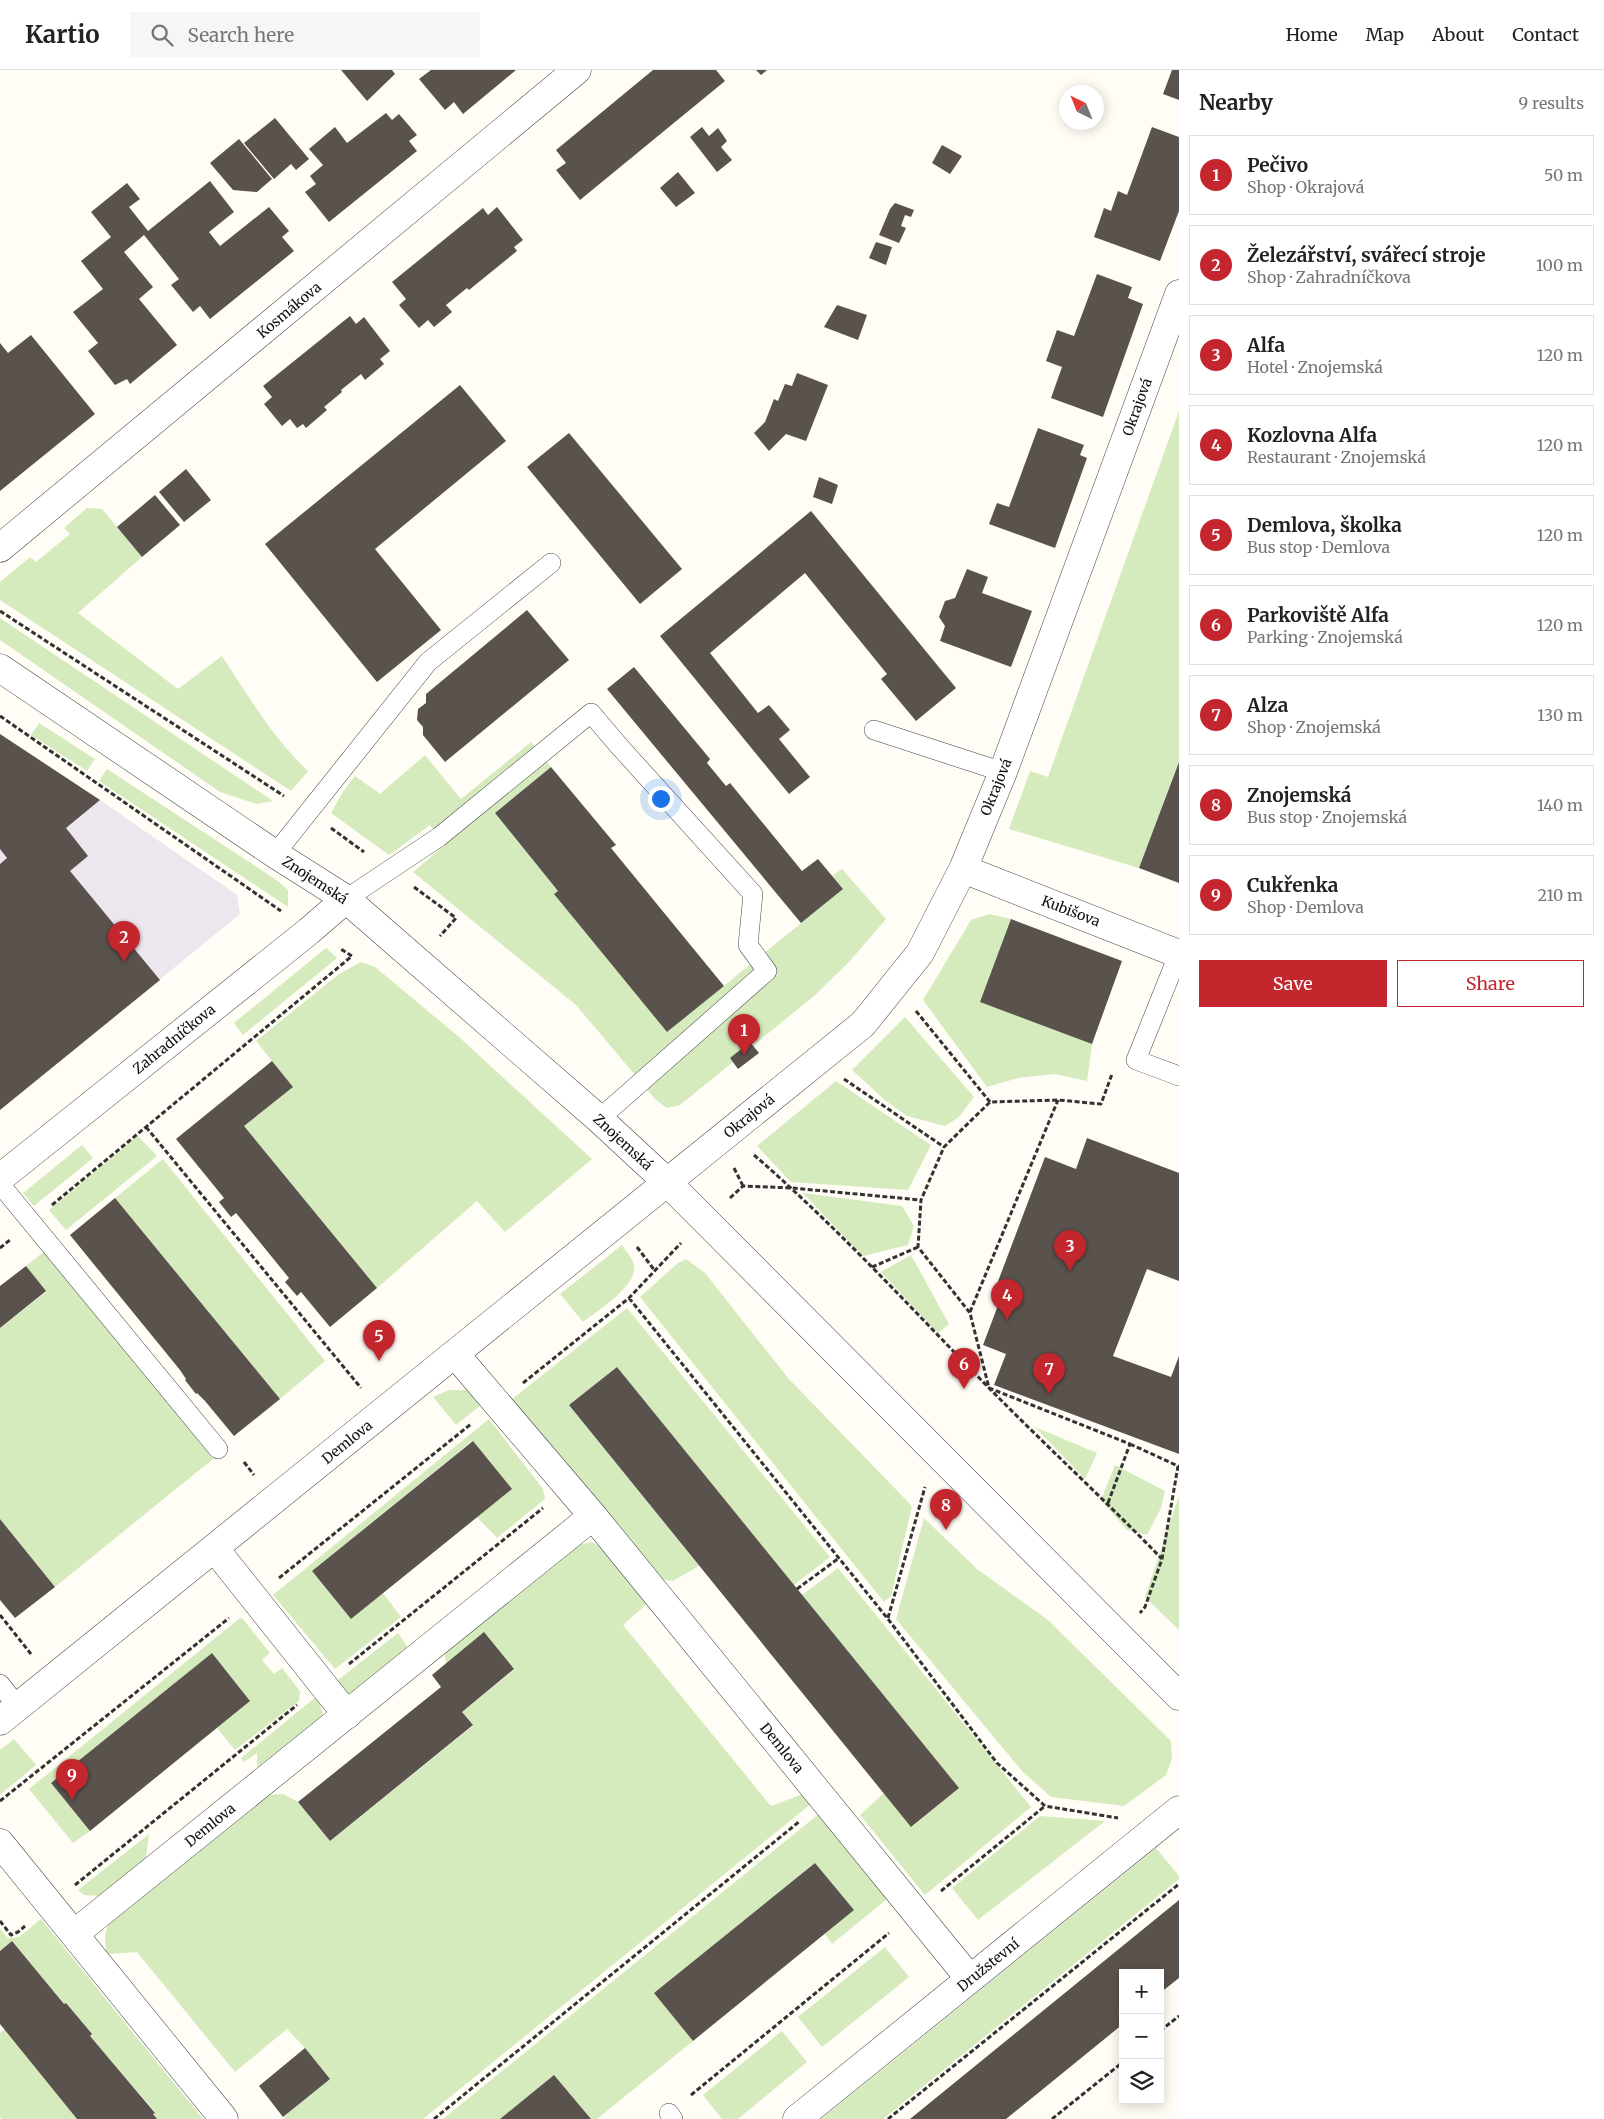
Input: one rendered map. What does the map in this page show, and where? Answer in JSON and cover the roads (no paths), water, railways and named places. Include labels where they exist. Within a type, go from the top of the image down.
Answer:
[{"type":"street","name":"Kosmákova","points":[[0,548],[577,70]]},
{"type":"street","name":"Okrajová","points":[[667,1182],[863,1024],[920,953],[962,869],[1003,772],[1179,294]]},
{"type":"street","name":"Znojemská","points":[[0,668],[275,854],[346,898],[599,1119],[667,1182],[1179,1696]]},
{"type":"street","name":"Kubišova","points":[[962,869],[1179,954]]},
{"type":"street","name":"Zahradníčkova","points":[[0,1178],[309,931],[346,898]]},
{"type":"street","name":"Demlova","points":[[9,1714],[667,1182]]},
{"type":"street","name":"Demlova","points":[[455,1354],[593,1516],[970,1979]]},
{"type":"street","name":"Demlova","points":[[74,1934],[593,1516]]},
{"type":"street","points":[[215,1549],[347,1716]]},
{"type":"street","name":"Družstevní","points":[[797,2119],[1179,1810]]},
{"type":"street","points":[[0,1843],[224,2119]]},
{"type":"lane","points":[[275,854],[428,662],[551,563]]},
{"type":"lane","points":[[346,898],[439,837],[591,714],[753,894],[748,945],[767,971],[599,1119]]},
{"type":"lane","points":[[874,730],[1003,772]]},
{"type":"lane","points":[[1179,954],[1136,1060],[1179,1076]]},
{"type":"lane","points":[[0,1184],[218,1449]]},
{"type":"lane","points":[[0,1684],[9,1714]]},
{"type":"place","name":"Železářství, svářecí stroje","points":[[124,962]]},
{"type":"place","name":"Pečivo","points":[[744,1055]]},
{"type":"place","name":"Alfa","points":[[1070,1271]]},
{"type":"place","name":"Kozlovna Alfa","points":[[1007,1320]]},
{"type":"place","name":"Demlova, školka","points":[[379,1361]]},
{"type":"place","name":"Parkoviště Alfa","points":[[964,1389]]},
{"type":"place","name":"Alza","points":[[1049,1394]]},
{"type":"place","name":"Znojemská","points":[[946,1530]]},
{"type":"place","name":"Cukřenka","points":[[72,1800]]}]
